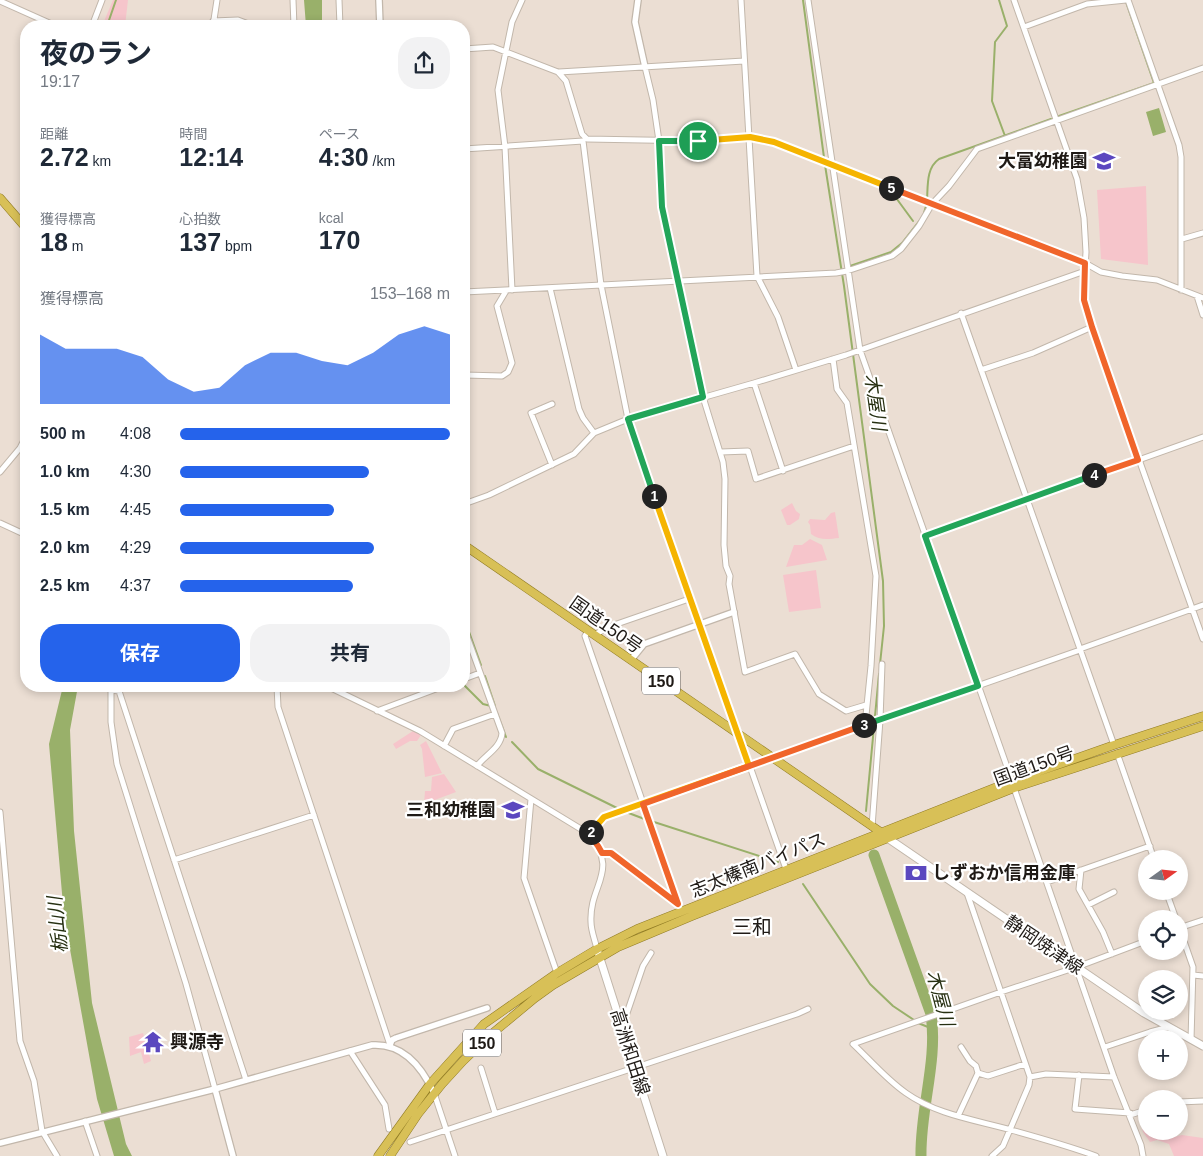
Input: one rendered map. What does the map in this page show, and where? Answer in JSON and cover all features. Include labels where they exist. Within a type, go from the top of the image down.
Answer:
[{"type":"highway","points":[[0,198],[20,221]]},
{"type":"highway","name":"国道150号","points":[[470,549],[889,839],[1013,785],[1114,745],[1203,716]]},
{"type":"highway","name":"国道150号","points":[[880,832],[1013,785],[1203,726]]},
{"type":"highway","name":"志太榛南バイパス","points":[[378,1156],[430,1084],[484,1024],[557,973],[597,949],[680,908],[786,870],[880,832]]},
{"type":"highway","name":"志太榛南バイパス","points":[[390,1156],[418,1114],[462,1061],[508,1020],[554,985],[618,947],[889,839]]},
{"type":"main road","name":"静岡焼津線","points":[[889,839],[1144,1013],[1203,1046]]},
{"type":"main road","name":"高洲和田線","points":[[597,949],[663,1156]]},
{"type":"street","points":[[94,20],[102,0]]},
{"type":"street","points":[[214,20],[217,0]]},
{"type":"street","points":[[293,0],[294,20]]},
{"type":"street","points":[[339,0],[340,20]]},
{"type":"street","points":[[379,0],[380,20]]},
{"type":"street","points":[[470,375],[502,376],[508,372],[512,363],[497,306],[509,291],[506,147],[498,90],[512,22],[522,0]]},
{"type":"street","points":[[638,0],[635,22],[653,100],[659,141],[662,207],[679,280],[687,330],[703,397],[720,452],[725,479],[724,545],[726,566],[730,576],[729,584],[745,672],[795,654],[819,694],[846,711],[866,705]]},
{"type":"street","points":[[741,0],[757,276],[778,317],[796,370]]},
{"type":"street","points":[[808,0],[860,350],[1114,1077],[1141,1145],[1143,1156]]},
{"type":"street","points":[[1014,0],[1057,120],[1080,192],[1086,252],[1084,300],[1138,460],[1203,638]]},
{"type":"street","points":[[1024,27],[1087,4],[1125,0],[1158,84],[1179,146],[1181,157],[1181,290]]},
{"type":"street","points":[[0,1],[43,20]]},
{"type":"street","points":[[470,49],[493,47],[558,72],[744,61]]},
{"type":"street","points":[[470,292],[847,271],[892,256],[901,249],[932,204],[949,186],[976,149],[1203,68]]},
{"type":"street","points":[[558,72],[566,81],[584,139],[600,285],[628,419],[736,732],[786,870]]},
{"type":"street","points":[[470,149],[584,139],[698,141],[750,137],[774,142],[1085,263],[1101,272],[1157,280],[1200,297],[1203,315]]},
{"type":"street","points":[[1182,239],[1203,233]]},
{"type":"street","points":[[470,502],[489,495],[574,454],[594,434],[628,419],[846,355],[1084,271]]},
{"type":"street","points":[[550,288],[579,408],[583,418],[594,434]]},
{"type":"street","points":[[961,314],[1114,745]]},
{"type":"street","points":[[981,370],[1033,352],[1092,327]]},
{"type":"street","points":[[833,359],[838,389],[847,403],[876,576],[871,666],[865,725]]},
{"type":"street","points":[[754,383],[783,472]]},
{"type":"street","points":[[552,404],[531,413],[552,465]]},
{"type":"street","points":[[925,536],[1203,437]]},
{"type":"street","points":[[720,452],[748,452],[756,479],[783,472],[854,446]]},
{"type":"street","points":[[0,472],[20,448]]},
{"type":"street","points":[[0,523],[20,532]]},
{"type":"street","points":[[680,908],[585,636],[690,599]]},
{"type":"street","points":[[589,834],[604,817],[1203,606]]},
{"type":"street","points":[[631,660],[644,644],[734,612]]},
{"type":"street","points":[[470,645],[502,734],[502,739],[497,746],[477,766]]},
{"type":"street","points":[[872,827],[882,664]]},
{"type":"street","points":[[470,677],[480,673]]},
{"type":"street","points":[[111,692],[113,743],[120,778],[186,984],[233,1156]]},
{"type":"street","points":[[120,692],[246,1080]]},
{"type":"street","points":[[277,692],[278,708],[390,1046]]},
{"type":"street","points":[[339,692],[420,731],[589,834],[602,853],[603,862],[602,876],[592,906],[591,923],[597,949]]},
{"type":"street","points":[[377,711],[428,692]]},
{"type":"street","points":[[444,746],[453,729],[495,714]]},
{"type":"street","points":[[1117,753],[1151,850]]},
{"type":"street","points":[[531,799],[524,878],[557,973]]},
{"type":"street","points":[[0,812],[20,1041],[34,1081],[42,1131],[57,1156]]},
{"type":"street","points":[[174,860],[314,815]]},
{"type":"street","points":[[1047,882],[1150,846]]},
{"type":"street","points":[[602,853],[611,853],[680,908]]},
{"type":"street","points":[[1081,870],[1079,889],[1103,932],[1112,954]]},
{"type":"street","points":[[966,892],[1030,1077],[1030,1085],[1011,1130],[1003,1146],[992,1156]]},
{"type":"street","points":[[1088,905],[1114,892]]},
{"type":"street","points":[[1188,925],[1203,920]]},
{"type":"street","points":[[1096,1156],[930,1106],[906,1094],[853,1044],[1138,944]]},
{"type":"street","points":[[619,1018],[627,1013],[643,966],[650,952]]},
{"type":"street","points":[[1188,953],[1193,967],[1191,1040]]},
{"type":"street","points":[[1193,975],[1203,976]]},
{"type":"street","points":[[390,1046],[392,1040],[396,1038],[487,1008]]},
{"type":"street","points":[[410,1142],[808,1009]]},
{"type":"street","points":[[1105,1047],[1169,1027]]},
{"type":"street","points":[[0,1143],[215,1089],[372,1045],[390,1046],[403,1052],[430,1084],[455,1156]]},
{"type":"street","points":[[958,1116],[978,1073],[976,1066],[965,1055],[961,1046]]},
{"type":"street","points":[[350,1051],[385,1105],[388,1129]]},
{"type":"street","points":[[978,1073],[988,1076],[1025,1064]]},
{"type":"street","points":[[481,1068],[495,1113]]},
{"type":"street","points":[[1030,1077],[1046,1074],[1114,1077]]},
{"type":"street","points":[[1078,1075],[1075,1109],[1130,1114],[1138,1112]]},
{"type":"street","points":[[1188,1102],[1203,1102]]},
{"type":"street","points":[[87,1121],[97,1156]]},
{"type":"shaded area","points":[[113,0],[128,0],[126,20],[105,20]]},
{"type":"shaded area","points":[[304,0],[322,0],[322,20],[306,20]]},
{"type":"shaded area","points":[[1159,108],[1166,132],[1153,136],[1146,112]]},
{"type":"shaded area","points":[[1146,186],[1148,265],[1101,259],[1097,190]]},
{"type":"shaded area","points":[[792,503],[800,514],[799,519],[787,525],[781,510]]},
{"type":"shaded area","points":[[835,512],[839,538],[821,539],[811,534],[808,522],[810,519],[825,520],[831,513]]},
{"type":"shaded area","points":[[810,539],[822,545],[827,560],[786,567],[794,545],[802,545]]},
{"type":"shaded area","points":[[816,570],[821,608],[789,612],[783,575]]},
{"type":"shaded area","points":[[62,692],[77,692],[70,730],[74,831],[92,1003],[126,1144],[132,1156],[114,1156],[97,1099],[64,916],[49,744]]},
{"type":"shaded area","points":[[413,731],[421,735],[417,741],[410,741],[396,749],[393,744]]},
{"type":"shaded area","points":[[426,741],[442,773],[425,777],[420,745]]},
{"type":"shaded area","points":[[444,774],[456,792],[424,804],[425,791],[431,791],[432,777]]},
{"type":"shaded area","points":[[143,1033],[151,1061],[144,1064],[141,1052],[130,1056],[129,1037]]},
{"type":"shaded area","points":[[1188,1136],[1203,1138],[1203,1156],[1174,1156],[1169,1144],[1157,1140],[1188,1140]]},
{"type":"waterway","points":[[109,20],[116,0]]},
{"type":"waterway","name":"木屋川","points":[[803,0],[825,165],[844,286],[883,581],[884,626],[880,664]]},
{"type":"waterway","points":[[999,0],[1007,26],[995,42],[992,101],[1005,136]]},
{"type":"waterway","points":[[1059,116],[1154,83],[1126,2]]},
{"type":"waterway","points":[[927,200],[930,172],[939,159],[1051,119]]},
{"type":"waterway","points":[[891,191],[913,221]]},
{"type":"waterway","points":[[924,213],[926,206]]},
{"type":"waterway","points":[[850,266],[891,252],[902,243],[920,220]]},
{"type":"waterway","points":[[470,635],[481,665]]},
{"type":"waterway","name":"木屋川","points":[[866,811],[879,674]]},
{"type":"waterway","points":[[485,676],[495,706]]},
{"type":"waterway","points":[[470,691],[483,704],[491,706]]},
{"type":"waterway","points":[[497,713],[506,737]]},
{"type":"waterway","points":[[512,742],[538,769],[619,809]]},
{"type":"waterway","points":[[626,812],[647,820]]},
{"type":"waterway","points":[[651,821],[778,862]]},
{"type":"waterway","name":"木屋川","points":[[874,855],[931,1014],[933,1032],[931,1067],[921,1138],[921,1156]]},
{"type":"waterway","points":[[803,884],[870,984],[893,1006],[914,1020]]},
{"type":"waterway","points":[[918,1023],[933,1029]]},
{"type":"place","name":"大富幼稚園","points":[[1104,161]]},
{"type":"place","name":"三和幼稚園","points":[[513,810]]},
{"type":"place","name":"しずおか信用金庫","points":[[916,873]]},
{"type":"place","name":"興源寺","points":[[153,1042]]},
{"type":"district","name":"三和","points":[[752,927]]},
{"type":"route","points":[[750,137],[774,142],[1085,263],[1084,300],[1138,460],[925,536],[978,686],[643,804],[678,904],[611,853],[602,853],[589,834],[604,817],[749,766],[628,419],[703,397],[687,330],[679,280],[662,207],[659,141],[698,141],[750,137]]},
{"type":"water label","name":"栃山川","points":[[57,925]]}]
